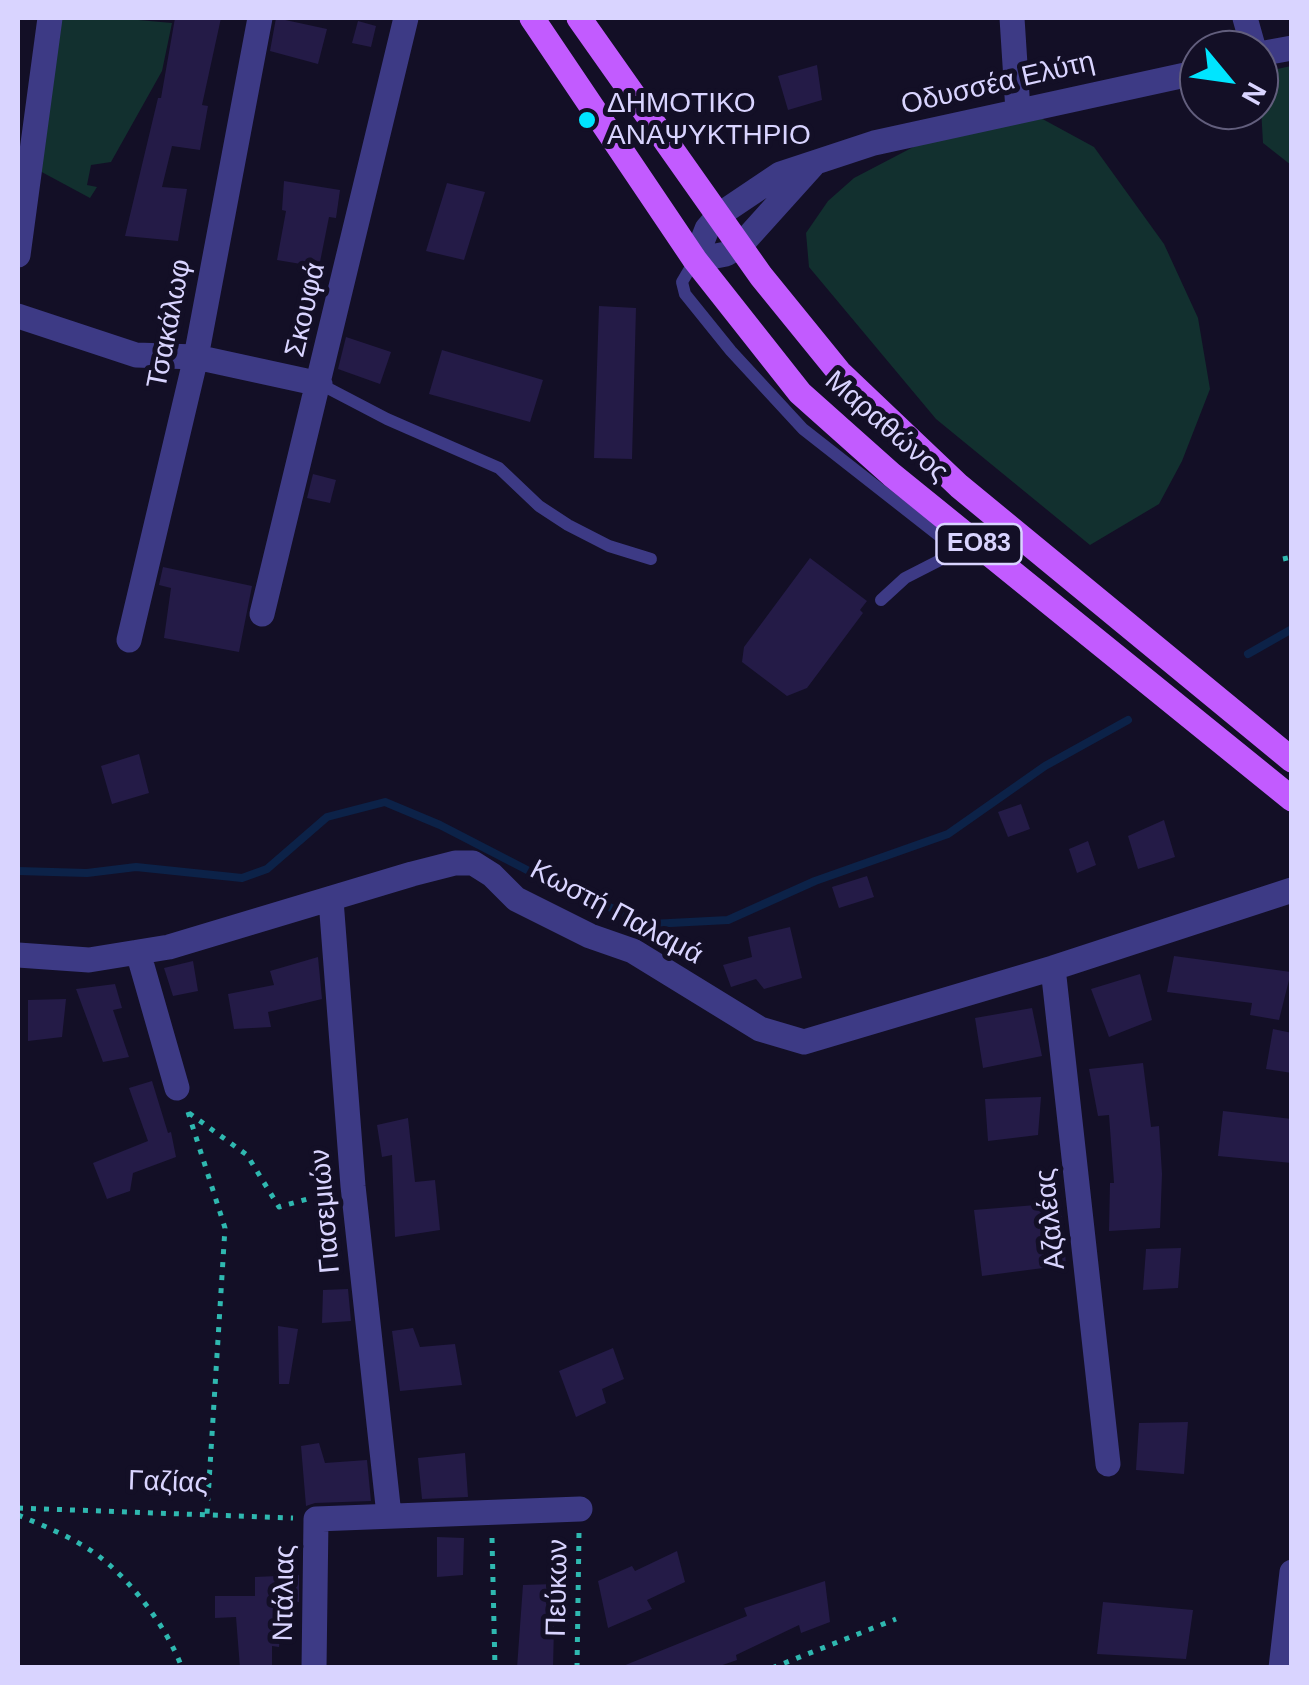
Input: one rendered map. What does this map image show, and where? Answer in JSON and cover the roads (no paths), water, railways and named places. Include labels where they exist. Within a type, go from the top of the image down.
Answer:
[{"type":"main road","name":"Μαραθώνος","points":[[532,18],[695,260],[758,342],[820,413],[1292,799]]},
{"type":"main road","name":"Μαραθώνος","points":[[579,18],[740,246],[839,372],[945,473],[1292,760]]},
{"type":"street","points":[[18,255],[50,18]]},
{"type":"street","name":"Τσακάλωφ","points":[[129,640],[196,358],[260,18]]},
{"type":"street","name":"Σκουφά","points":[[262,614],[406,18]]},
{"type":"street","points":[[1012,18],[1018,111]]},
{"type":"street","name":"Οδυσσέα Ελύτη","points":[[719,215],[780,174],[874,142],[1179,76]]},
{"type":"street","points":[[695,260],[726,254],[740,246],[812,165]]},
{"type":"street","points":[[695,260],[706,229],[719,215]]},
{"type":"street","points":[[18,316],[136,355],[196,358],[320,384]]},
{"type":"street","name":"Κωστή Παλαμά","points":[[18,955],[89,960],[169,947],[454,863],[473,863],[516,898],[590,936],[634,952],[760,1029],[804,1042],[1053,968],[1292,890]]},
{"type":"street","name":"Γιασεμιών","points":[[331,900],[353,1186],[389,1515]]},
{"type":"street","points":[[138,952],[177,1088]]},
{"type":"street","name":"Αζαλέας","points":[[1053,968],[1108,1464]]},
{"type":"street","points":[[389,1515],[491,1515],[580,1509]]},
{"type":"street","name":"Ντάλιας","points":[[314,1668],[316,1519],[389,1515]]},
{"type":"street","points":[[1282,1668],[1292,1572]]},
{"type":"lane","points":[[695,260],[682,282],[685,294],[731,351],[803,429],[951,545],[948,556],[906,578],[880,600]]},
{"type":"lane","points":[[320,384],[499,468],[539,506],[568,526],[609,546],[650,559]]},
{"type":"waterway","points":[[1248,654],[1292,629]]},
{"type":"waterway","points":[[18,871],[87,873],[136,867],[242,878],[267,869],[327,817],[385,802],[440,825],[560,887],[651,924],[728,920],[815,881],[948,834],[1045,766],[1128,720]]},
{"type":"place","name":"ΔΗΜΟΤΙΚΟ ΑΝΑΨΥΚΤΗΡΙΟ","points":[[587,120]]}]
